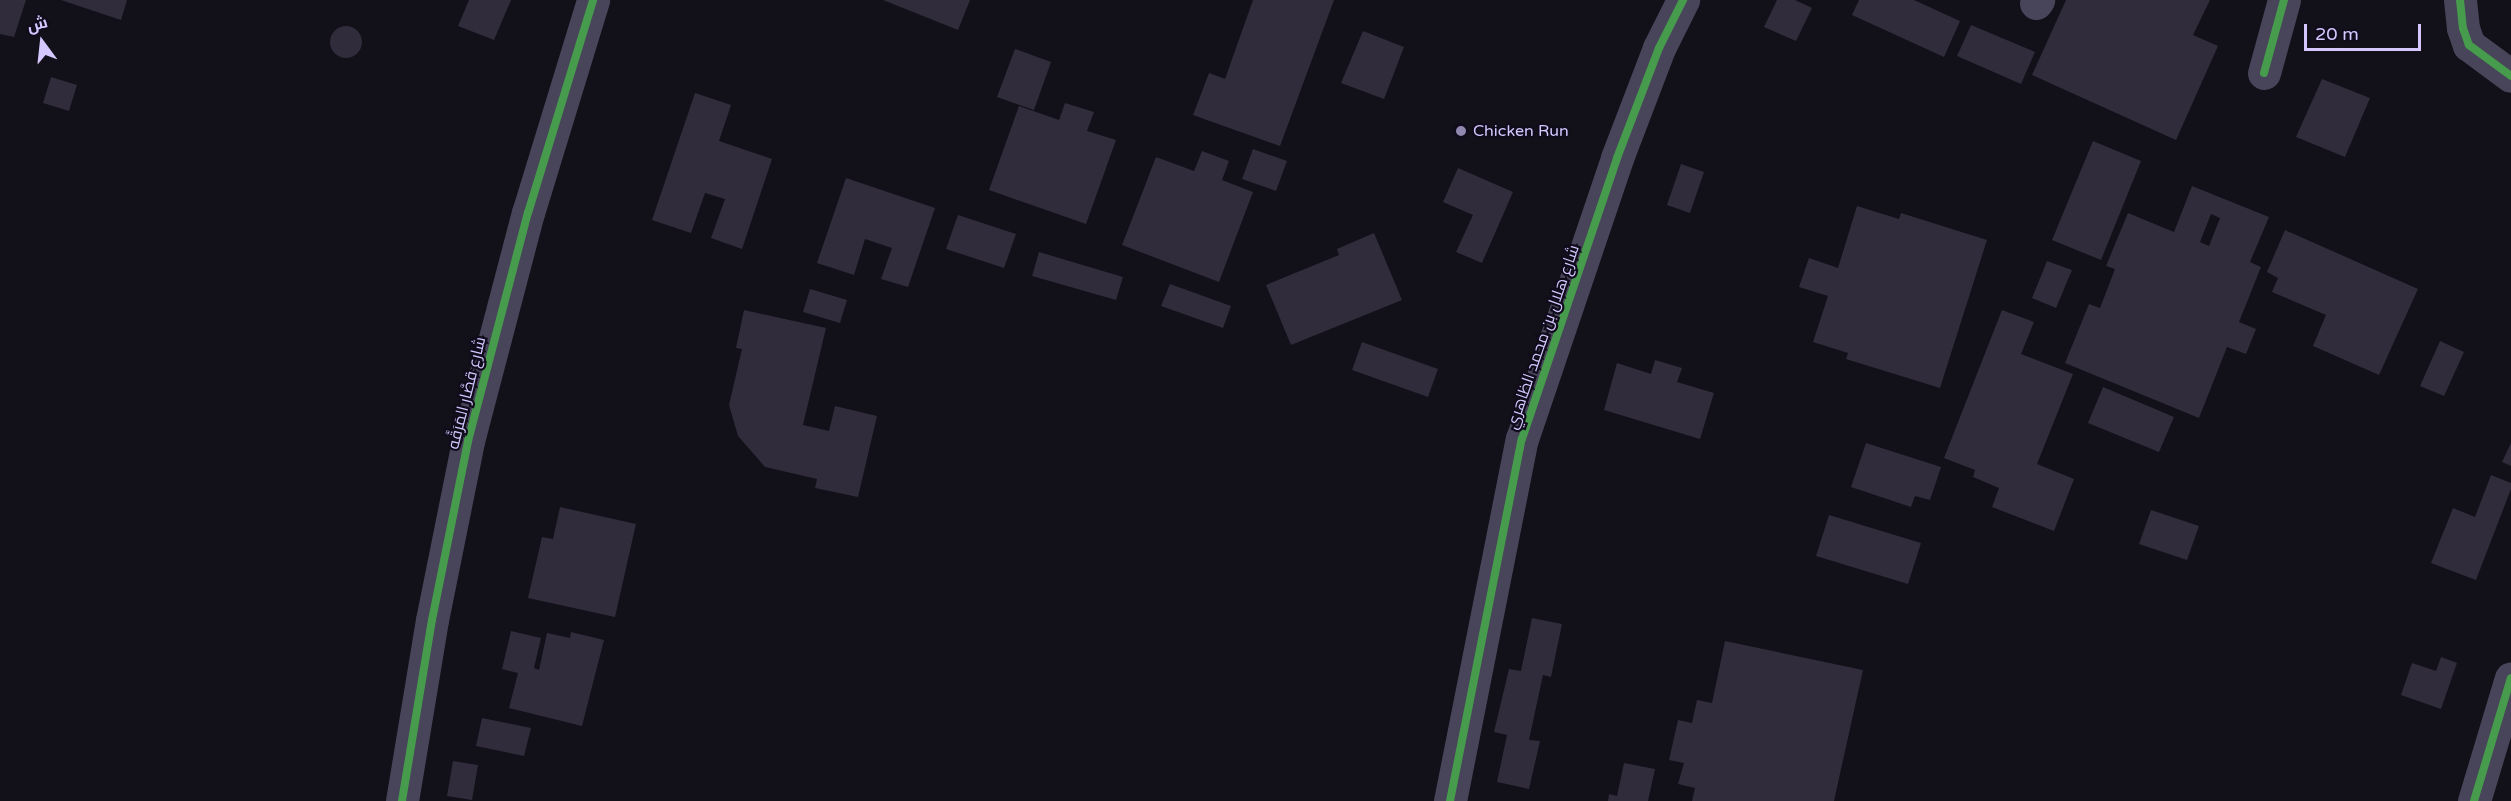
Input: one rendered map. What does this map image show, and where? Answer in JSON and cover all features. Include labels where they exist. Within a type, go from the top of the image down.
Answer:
[{"type":"street","name":"شارع قصَّار المَرَقَّه","points":[[402,801],[432,620],[468,441],[528,213],[592,0]]},
{"type":"street","name":"شارع هلال بن محمد الظاهري","points":[[1450,801],[1522,440],[1617,158],[1659,48],[1683,0]]},
{"type":"street","points":[[2264,73],[2284,0]]},
{"type":"street","points":[[2460,0],[2463,28],[2469,45],[2511,76]]},
{"type":"street","points":[[2474,801],[2511,678]]},
{"type":"building","points":[[0,0],[26,0],[14,37],[0,34]]},
{"type":"building","points":[[61,0],[127,0],[121,20]]},
{"type":"building","points":[[469,0],[511,0],[494,40],[458,26]]},
{"type":"building","points":[[883,0],[970,0],[958,30]]},
{"type":"building","points":[[1253,0],[1334,0],[1280,146],[1193,115],[1209,73],[1225,79]]},
{"type":"building","points":[[1777,0],[1795,0],[1812,8],[1796,41],[1764,27]]},
{"type":"building","points":[[1859,0],[1914,0],[1960,21],[1944,57],[1852,15]]},
{"type":"building","points":[[2066,0],[2210,0],[2193,35],[2218,46],[2176,140],[2032,75]]},
{"type":"building","points":[[1971,25],[2035,52],[2021,84],[1957,56]]},
{"type":"building","points":[[346,26],[358,30],[362,42],[358,54],[346,58],[334,54],[330,42],[334,30]]},
{"type":"building","points":[[1363,31],[1404,47],[1384,99],[1341,83]]},
{"type":"building","points":[[1015,49],[1051,62],[1034,110],[997,97]]},
{"type":"building","points":[[51,77],[77,85],[69,111],[43,103]]},
{"type":"building","points":[[2322,79],[2370,98],[2345,157],[2296,137]]},
{"type":"building","points":[[695,93],[731,105],[719,141],[772,159],[742,249],[711,238],[725,199],[705,193],[691,233],[652,220]]},
{"type":"building","points":[[1065,103],[1094,112],[1087,131],[1116,140],[1086,224],[989,190],[1019,106],[1059,120]]},
{"type":"building","points":[[2093,141],[2141,161],[2101,260],[2052,240]]},
{"type":"building","points":[[1253,149],[1287,161],[1276,191],[1242,179]]},
{"type":"building","points":[[1202,151],[1229,161],[1222,180],[1253,192],[1219,282],[1122,245],[1156,157],[1194,171]]},
{"type":"building","points":[[1681,164],[1704,172],[1690,213],[1667,205]]},
{"type":"building","points":[[1458,168],[1513,192],[1482,263],[1456,252],[1473,215],[1443,202]]},
{"type":"building","points":[[846,178],[935,208],[908,287],[881,279],[892,248],[865,239],[854,275],[817,263]]},
{"type":"building","points":[[2192,186],[2269,217],[2250,262],[2261,267],[2239,322],[2256,329],[2246,354],[2227,347],[2199,418],[2065,363],[2089,304],[2100,308],[2115,269],[2106,266],[2128,213],[2174,232]],"holes":[[[2211,214],[2220,218],[2209,246],[2200,242]]]},
{"type":"building","points":[[1857,206],[1899,219],[1901,213],[1987,240],[1940,388],[1846,359],[1848,353],[1813,342],[1828,296],[1799,287],[1809,258],[1838,268]]},
{"type":"building","points":[[958,215],[1016,234],[1004,268],[946,249]]},
{"type":"building","points":[[2285,230],[2418,289],[2379,375],[2313,346],[2326,315],[2272,292],[2278,278],[2267,272]]},
{"type":"building","points":[[1374,233],[1402,300],[1291,345],[1266,285],[1339,255],[1337,249]]},
{"type":"building","points":[[1039,252],[1123,277],[1116,300],[1032,276]]},
{"type":"building","points":[[2047,261],[2072,270],[2056,308],[2032,298]]},
{"type":"building","points":[[1170,284],[1231,306],[1223,328],[1161,306]]},
{"type":"building","points":[[810,289],[847,300],[840,323],[803,312]]},
{"type":"building","points":[[744,310],[826,328],[803,425],[829,431],[835,406],[877,416],[858,497],[815,488],[817,479],[765,467],[738,436],[729,405],[742,349],[736,348]]},
{"type":"building","points":[[2002,310],[2034,322],[2021,354],[2073,374],[2037,464],[2074,479],[2054,531],[1992,507],[1999,488],[1973,477],[1975,470],[1944,458]]},
{"type":"building","points":[[2440,341],[2464,352],[2444,396],[2420,386]]},
{"type":"building","points":[[1362,342],[1438,369],[1428,397],[1352,370]]},
{"type":"building","points":[[1655,360],[1682,368],[1677,382],[1714,393],[1700,439],[1604,410],[1617,363],[1651,374]]},
{"type":"building","points":[[2103,387],[2174,417],[2159,452],[2088,423]]},
{"type":"building","points":[[1866,443],[1941,467],[1930,500],[1915,496],[1911,507],[1851,487]]},
{"type":"building","points":[[2511,443],[2511,466],[2502,462]]},
{"type":"building","points":[[2491,475],[2511,483],[2511,489],[2476,580],[2431,563],[2453,508],[2475,517]]},
{"type":"building","points":[[560,507],[636,524],[615,617],[528,598],[542,537],[553,539]]},
{"type":"building","points":[[2151,510],[2199,526],[2187,560],[2139,544]]},
{"type":"building","points":[[1829,515],[1921,543],[1908,584],[1816,556]]},
{"type":"building","points":[[1532,618],[1562,624],[1551,677],[1543,675],[1529,740],[1540,741],[1529,789],[1497,782],[1507,735],[1494,732],[1509,669],[1521,671]]},
{"type":"building","points":[[511,631],[541,638],[534,668],[539,670],[547,633],[570,638],[571,632],[604,640],[582,726],[509,708],[518,673],[502,669]]},
{"type":"building","points":[[1725,641],[1863,670],[1834,801],[1692,801],[1695,788],[1678,784],[1684,763],[1669,760],[1678,720],[1692,723],[1697,700],[1712,703]]},
{"type":"building","points":[[2441,657],[2457,663],[2441,709],[2401,695],[2412,663],[2436,671]]},
{"type":"building","points":[[482,718],[531,728],[524,756],[476,746]]},
{"type":"building","points":[[453,761],[478,765],[472,800],[447,796]]},
{"type":"building","points":[[1624,763],[1655,769],[1648,801],[1608,801],[1609,794],[1617,796]]},
{"type":"cycle path","points":[[402,801],[432,620],[468,441],[528,213],[593,0]]},
{"type":"cycle path","points":[[1450,801],[1522,439],[1617,158],[1659,48],[1683,0]]},
{"type":"cycle path","points":[[2264,73],[2284,0]]},
{"type":"cycle path","points":[[2460,0],[2463,28],[2469,45],[2511,76]]},
{"type":"cycle path","points":[[2474,801],[2511,678]]},
{"type":"place","name":"Chicken Run","points":[[1461,131]]}]
